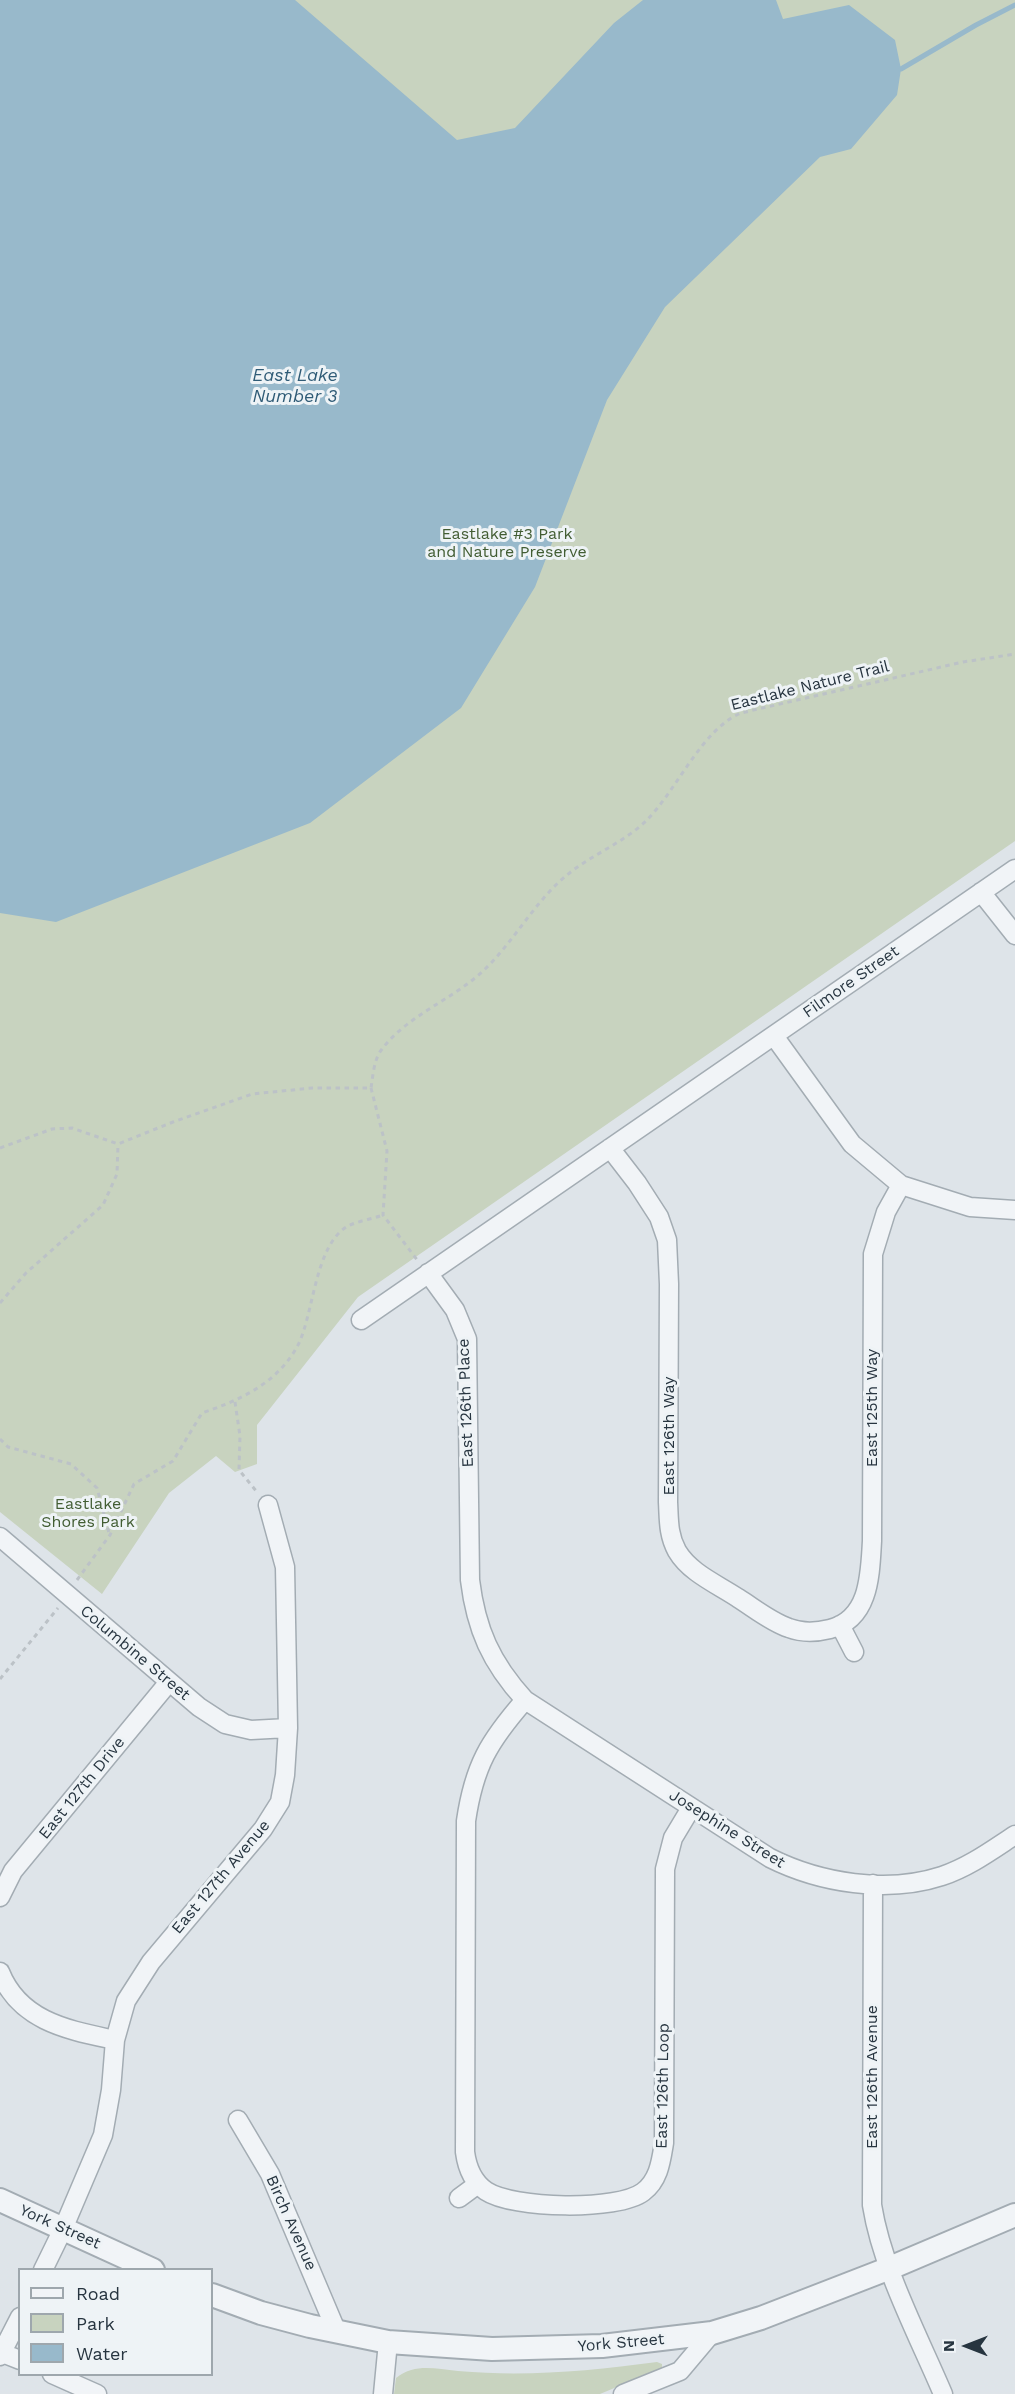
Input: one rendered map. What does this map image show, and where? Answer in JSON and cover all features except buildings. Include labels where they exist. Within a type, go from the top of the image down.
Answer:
[{"type":"street","name":"Filmore Street","points":[[610,1148],[1015,869]]},
{"type":"street","points":[[981,892],[1015,935]]},
{"type":"street","points":[[774,1036],[852,1144],[901,1185],[970,1207],[1015,1210]]},
{"type":"street","points":[[361,1320],[610,1148]]},
{"type":"street","name":"East 126th Way","points":[[610,1148],[638,1183],[659,1217],[667,1240],[669,1284],[668,1502],[671,1537],[677,1550],[686,1564],[694,1570],[782,1625],[802,1631],[822,1631],[840,1625]]},
{"type":"street","name":"East 125th Way","points":[[840,1625],[854,1615],[860,1607],[870,1576],[873,1254],[886,1212],[901,1185]]},
{"type":"street","name":"East 126th Place","points":[[428,1273],[455,1310],[467,1339],[470,1580],[473,1609],[481,1635],[494,1661],[525,1700]]},
{"type":"street","name":"East 127th Avenue","points":[[63,2229],[107,2123],[115,2040],[120,2017],[134,1987],[151,1962],[273,1814],[282,1791],[288,1728],[285,1567],[268,1505]]},
{"type":"street","name":"Columbine Street","points":[[2,1542],[199,1707],[225,1724],[251,1730],[288,1728]]},
{"type":"street","points":[[840,1625],[854,1652]]},
{"type":"street","name":"East 127th Drive","points":[[0,1897],[13,1871],[169,1682]]},
{"type":"street","points":[[459,2198],[477,2184],[467,2164],[464,2127],[466,1821],[470,1791],[478,1766],[503,1725],[525,1700]]},
{"type":"street","name":"Josephine Street","points":[[525,1700],[691,1808],[790,1868],[845,1882],[873,1884],[910,1882],[942,1876],[971,1864],[1015,1835]]},
{"type":"street","name":"East 126th Loop","points":[[477,2184],[498,2197],[523,2204],[609,2204],[632,2199],[644,2191],[657,2174],[661,2165],[664,2143],[665,1869],[673,1838],[691,1808]]},
{"type":"street","name":"East 126th Avenue","points":[[873,1884],[872,2205],[876,2232],[943,2394]]},
{"type":"street","points":[[3,1986],[42,2019],[55,2026],[115,2040]]},
{"type":"street","name":"Birch Avenue","points":[[238,2120],[270,2174],[336,2330]]},
{"type":"street","name":"York Street","points":[[0,2200],[149,2268]]},
{"type":"street","name":"York Street","points":[[213,2295],[261,2313],[388,2342],[529,2349],[602,2346],[712,2333],[761,2318],[890,2268],[1015,2215]]},
{"type":"street","points":[[44,2268],[63,2229]]},
{"type":"street","points":[[18,2321],[1,2354],[18,2359]]},
{"type":"street","points":[[622,2394],[680,2371],[712,2333]]},
{"type":"street","points":[[383,2394],[388,2342]]},
{"type":"street","points":[[56,2376],[97,2394]]},
{"type":"path","name":"Eastlake Nature Trail","points":[[370,1088],[380,1051],[397,1031],[482,972],[505,949],[534,909],[567,875],[640,827],[658,808],[714,730],[726,719],[741,713],[963,662],[1015,654]]},
{"type":"path","points":[[0,1148],[52,1129],[72,1128],[118,1144],[193,1114],[252,1095],[312,1088],[370,1088],[387,1151],[383,1215],[428,1273]]},
{"type":"path","points":[[0,1303],[26,1273],[103,1205],[117,1174],[118,1144]]},
{"type":"path","points":[[0,1679],[67,1595],[110,1535],[134,1484],[173,1461],[202,1413],[235,1402],[260,1388],[277,1372],[298,1346],[322,1265],[334,1240],[347,1227],[383,1215]]},
{"type":"path","points":[[235,1402],[240,1436],[238,1470],[268,1505]]},
{"type":"path","points":[[0,1439],[8,1447],[71,1464],[97,1488],[110,1535]]},
{"type":"green space","name":"Eastlake #3 Park and Nature Preserve","points":[[0,0],[1015,0],[1015,841],[358,1297],[257,1425],[257,1464],[235,1472],[216,1456],[169,1493],[102,1594],[0,1512]]},
{"type":"green space","points":[[657,2362],[662,2364],[662,2368],[600,2394],[394,2394],[396,2378],[403,2373],[418,2369],[533,2373]]},
{"type":"water","name":"East Lake Number 3","points":[[0,0],[295,0],[457,140],[515,128],[614,23],[643,0],[776,0],[783,19],[849,5],[895,40],[901,69],[897,95],[851,149],[820,157],[665,307],[607,400],[535,587],[461,708],[310,823],[56,922],[0,913]]},
{"type":"waterway","points":[[901,69],[1015,5]]},
{"type":"park label","name":"Eastlake Shores Park","points":[[88,1513]]}]
